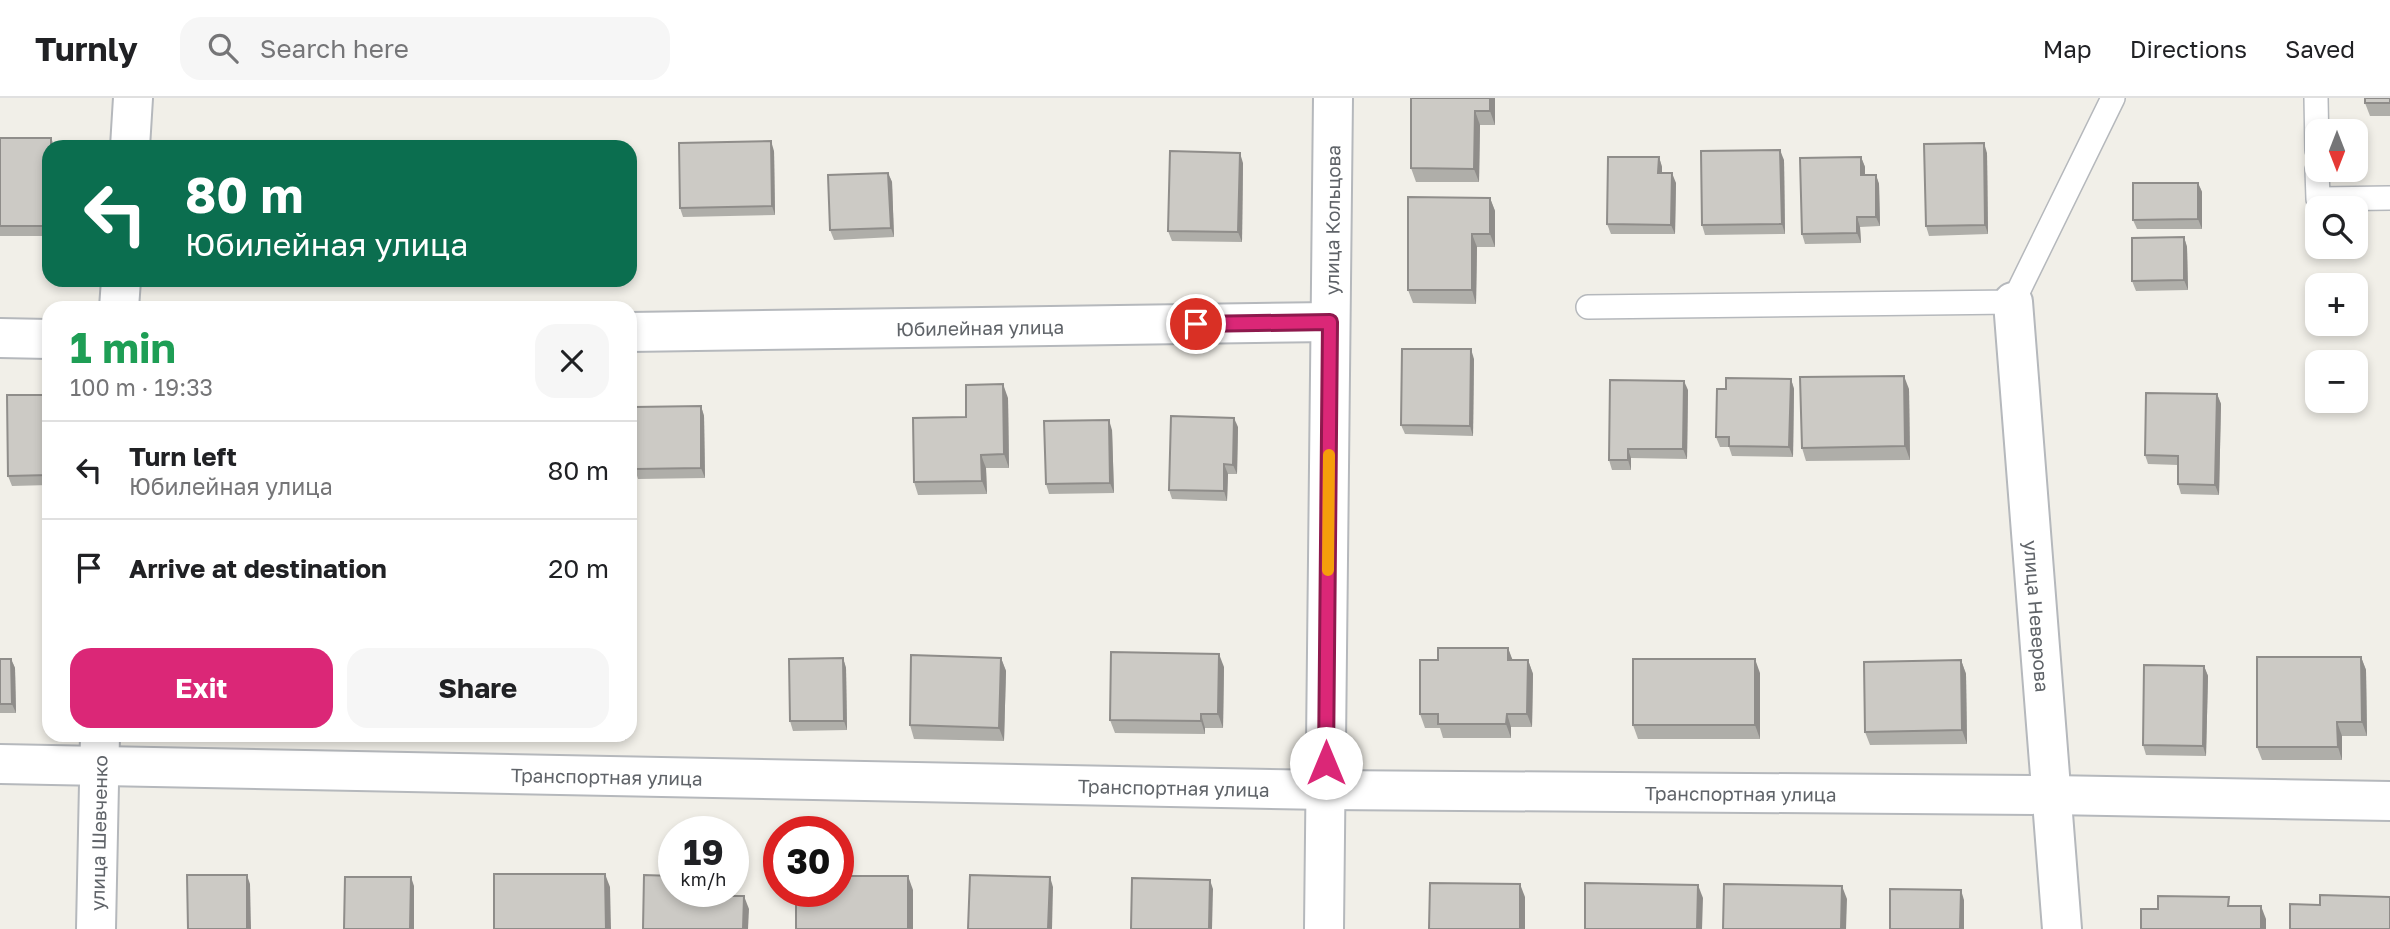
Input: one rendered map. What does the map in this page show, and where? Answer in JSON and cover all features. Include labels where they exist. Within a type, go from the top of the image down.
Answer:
[{"type":"street","points":[[130,140],[133,98]]},
{"type":"street","name":"улица Кольцова","points":[[1324,929],[1333,98]]},
{"type":"street","name":"улица Неверова","points":[[2013,302],[2062,929]]},
{"type":"street","name":"Юбилейная улица","points":[[637,332],[1330,322]]},
{"type":"street","points":[[0,338],[42,339]]},
{"type":"street","name":"Транспортная улица","points":[[0,764],[100,750],[1326,790],[2051,795],[2390,801]]},
{"type":"street","name":"улица Шевченко","points":[[96,929],[100,750]]},
{"type":"lane","points":[[1588,307],[2013,302],[2113,98]]},
{"type":"lane","points":[[2316,98],[2316,119]]},
{"type":"lane","points":[[2317,182],[2318,199],[2390,198]]},
{"type":"building","points":[[1411,98],[1490,98],[1490,111],[1475,111],[1474,169],[1411,168]]},
{"type":"building","points":[[2365,98],[2390,98],[2390,103],[2365,103]]},
{"type":"building","points":[[0,138],[51,138],[42,140],[42,226],[0,226]]},
{"type":"building","points":[[771,141],[772,206],[680,208],[679,143]]},
{"type":"building","points":[[1984,143],[1985,225],[1926,226],[1924,144]]},
{"type":"building","points":[[1780,150],[1782,224],[1702,225],[1701,151]]},
{"type":"building","points":[[1170,151],[1240,153],[1238,232],[1168,231]]},
{"type":"building","points":[[1608,157],[1659,157],[1658,173],[1672,173],[1671,225],[1607,224]]},
{"type":"building","points":[[1861,157],[1861,175],[1876,175],[1876,217],[1857,217],[1857,233],[1802,234],[1800,158]]},
{"type":"building","points":[[888,173],[891,228],[830,230],[828,175]]},
{"type":"building","points":[[2133,183],[2198,183],[2198,219],[2133,220]]},
{"type":"building","points":[[1408,197],[1490,198],[1490,234],[1472,234],[1472,290],[1408,290]]},
{"type":"building","points":[[2184,237],[2184,280],[2132,281],[2132,238]]},
{"type":"building","points":[[1402,349],[1471,349],[1470,426],[1401,425]]},
{"type":"building","points":[[1904,376],[1905,446],[1802,448],[1800,377]]},
{"type":"building","points":[[1726,378],[1791,379],[1789,447],[1729,446],[1729,437],[1716,437],[1717,389],[1726,389]]},
{"type":"building","points":[[1610,380],[1684,381],[1683,449],[1628,449],[1628,460],[1609,460]]},
{"type":"building","points":[[1003,384],[1004,454],[981,455],[982,481],[914,482],[913,418],[966,417],[966,385]]},
{"type":"building","points":[[2146,393],[2217,394],[2215,485],[2178,484],[2178,456],[2145,455]]},
{"type":"building","points":[[7,395],[42,395],[42,475],[8,476]]},
{"type":"building","points":[[701,406],[701,468],[637,469],[637,407]]},
{"type":"building","points":[[1171,416],[1234,418],[1233,465],[1224,464],[1224,491],[1169,490]]},
{"type":"building","points":[[1109,420],[1110,483],[1046,484],[1044,421]]},
{"type":"building","points":[[1438,648],[1508,648],[1508,660],[1528,660],[1527,714],[1507,714],[1506,724],[1438,724],[1438,714],[1420,714],[1420,660],[1438,660]]},
{"type":"building","points":[[1111,652],[1219,654],[1218,714],[1201,714],[1201,721],[1110,720]]},
{"type":"building","points":[[911,655],[1001,658],[999,728],[910,725]]},
{"type":"building","points":[[2257,657],[2361,657],[2362,722],[2337,722],[2338,747],[2257,747]]},
{"type":"building","points":[[843,658],[844,721],[790,721],[789,659]]},
{"type":"building","points":[[0,659],[11,659],[12,704],[0,704]]},
{"type":"building","points":[[1633,659],[1755,659],[1755,725],[1633,725]]},
{"type":"building","points":[[1961,660],[1962,730],[1865,732],[1864,662]]},
{"type":"building","points":[[2144,665],[2204,666],[2203,746],[2143,745]]},
{"type":"building","points":[[494,874],[605,874],[606,929],[494,929]]},
{"type":"building","points":[[187,875],[247,875],[247,929],[188,929]]},
{"type":"building","points":[[644,875],[658,875],[658,907],[744,907],[743,929],[643,929]]},
{"type":"building","points":[[970,875],[1050,877],[1048,929],[968,929]]},
{"type":"building","points":[[854,876],[908,876],[908,929],[796,929],[796,907],[854,907]]},
{"type":"building","points":[[345,877],[411,877],[410,929],[344,929]]},
{"type":"building","points":[[1132,878],[1210,880],[1209,929],[1131,929]]},
{"type":"building","points":[[1430,883],[1520,884],[1520,929],[1429,929]]},
{"type":"building","points":[[1585,883],[1698,885],[1697,929],[1585,929]]},
{"type":"building","points":[[1724,884],[1842,886],[1841,929],[1723,929]]},
{"type":"building","points":[[1890,889],[1961,890],[1960,929],[1890,929]]},
{"type":"building","points":[[2320,895],[2390,897],[2390,929],[2290,929],[2290,904],[2320,905]]},
{"type":"building","points":[[2158,896],[2229,897],[2228,906],[2261,906],[2261,929],[2141,929],[2141,909],[2158,909]]},
{"type":"slow traffic","points":[[1328,570],[1329,455]]},
{"type":"route","points":[[1196,324],[1330,322],[1326,763]]}]
